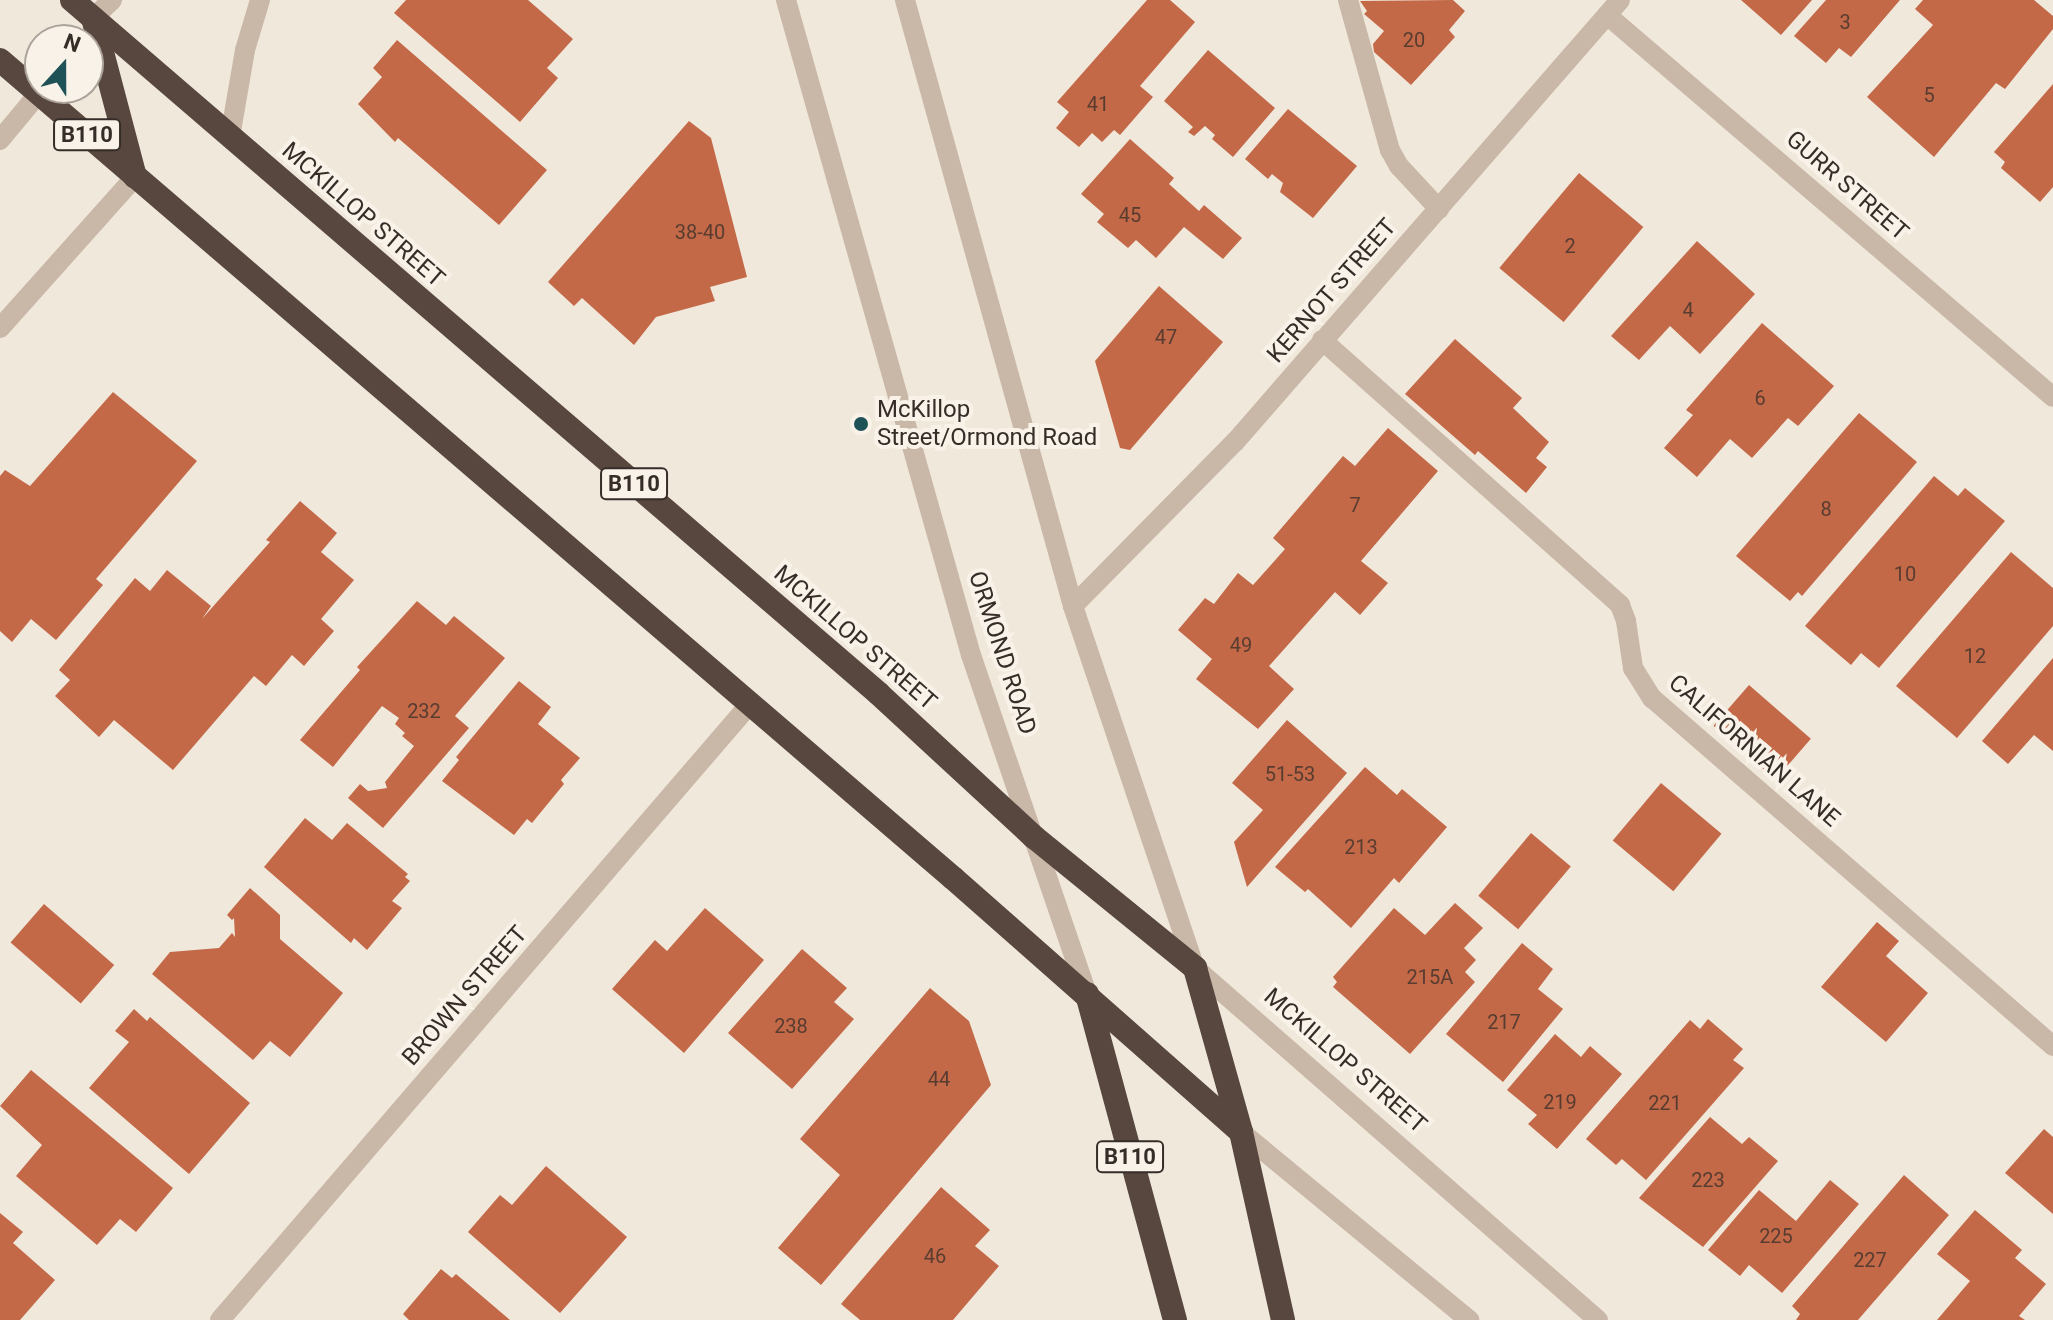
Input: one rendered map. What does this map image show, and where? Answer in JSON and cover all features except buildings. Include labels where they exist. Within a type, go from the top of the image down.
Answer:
[{"type":"highway","name":"MCKILLOP STREET","points":[[72,0],[879,694],[1034,837],[1195,968]]},
{"type":"highway","points":[[89,24],[93,18]]},
{"type":"highway","points":[[93,18],[135,177]]},
{"type":"highway","name":"B110","points":[[0,60],[24,79]]},
{"type":"highway","name":"B110","points":[[54,104],[135,177],[1087,993]]},
{"type":"highway","points":[[1195,968],[1241,1132],[1283,1320]]},
{"type":"highway","points":[[1087,993],[1241,1132]]},
{"type":"highway","name":"ORMOND ROAD","points":[[1087,993],[1175,1320]]},
{"type":"street","points":[[93,18],[112,0]]},
{"type":"street","points":[[230,137],[245,50],[260,0]]},
{"type":"street","name":"ORMOND ROAD","points":[[786,0],[971,655],[1087,993]]},
{"type":"street","points":[[905,0],[1073,606],[1195,968]]},
{"type":"street","points":[[1348,0],[1390,150],[1399,166],[1439,209]]},
{"type":"street","name":"KERNOT STREET","points":[[1073,606],[1209,470],[1614,7]]},
{"type":"street","name":"GURR STREET","points":[[1614,7],[2053,397]]},
{"type":"street","points":[[0,140],[29,104]]},
{"type":"street","points":[[0,328],[135,177]]},
{"type":"street","name":"CALIFORNIAN LANE","points":[[1322,340],[1620,605],[1626,621],[1633,668],[1652,698],[2053,1046]]},
{"type":"street","name":"BROWN STREET","points":[[220,1320],[749,705]]},
{"type":"street","name":"MCKILLOP STREET","points":[[1195,968],[1598,1320]]},
{"type":"street","points":[[1241,1132],[1469,1320]]},
{"type":"place","name":"McKillop Street/Ormond Road","points":[[861,424]]}]
